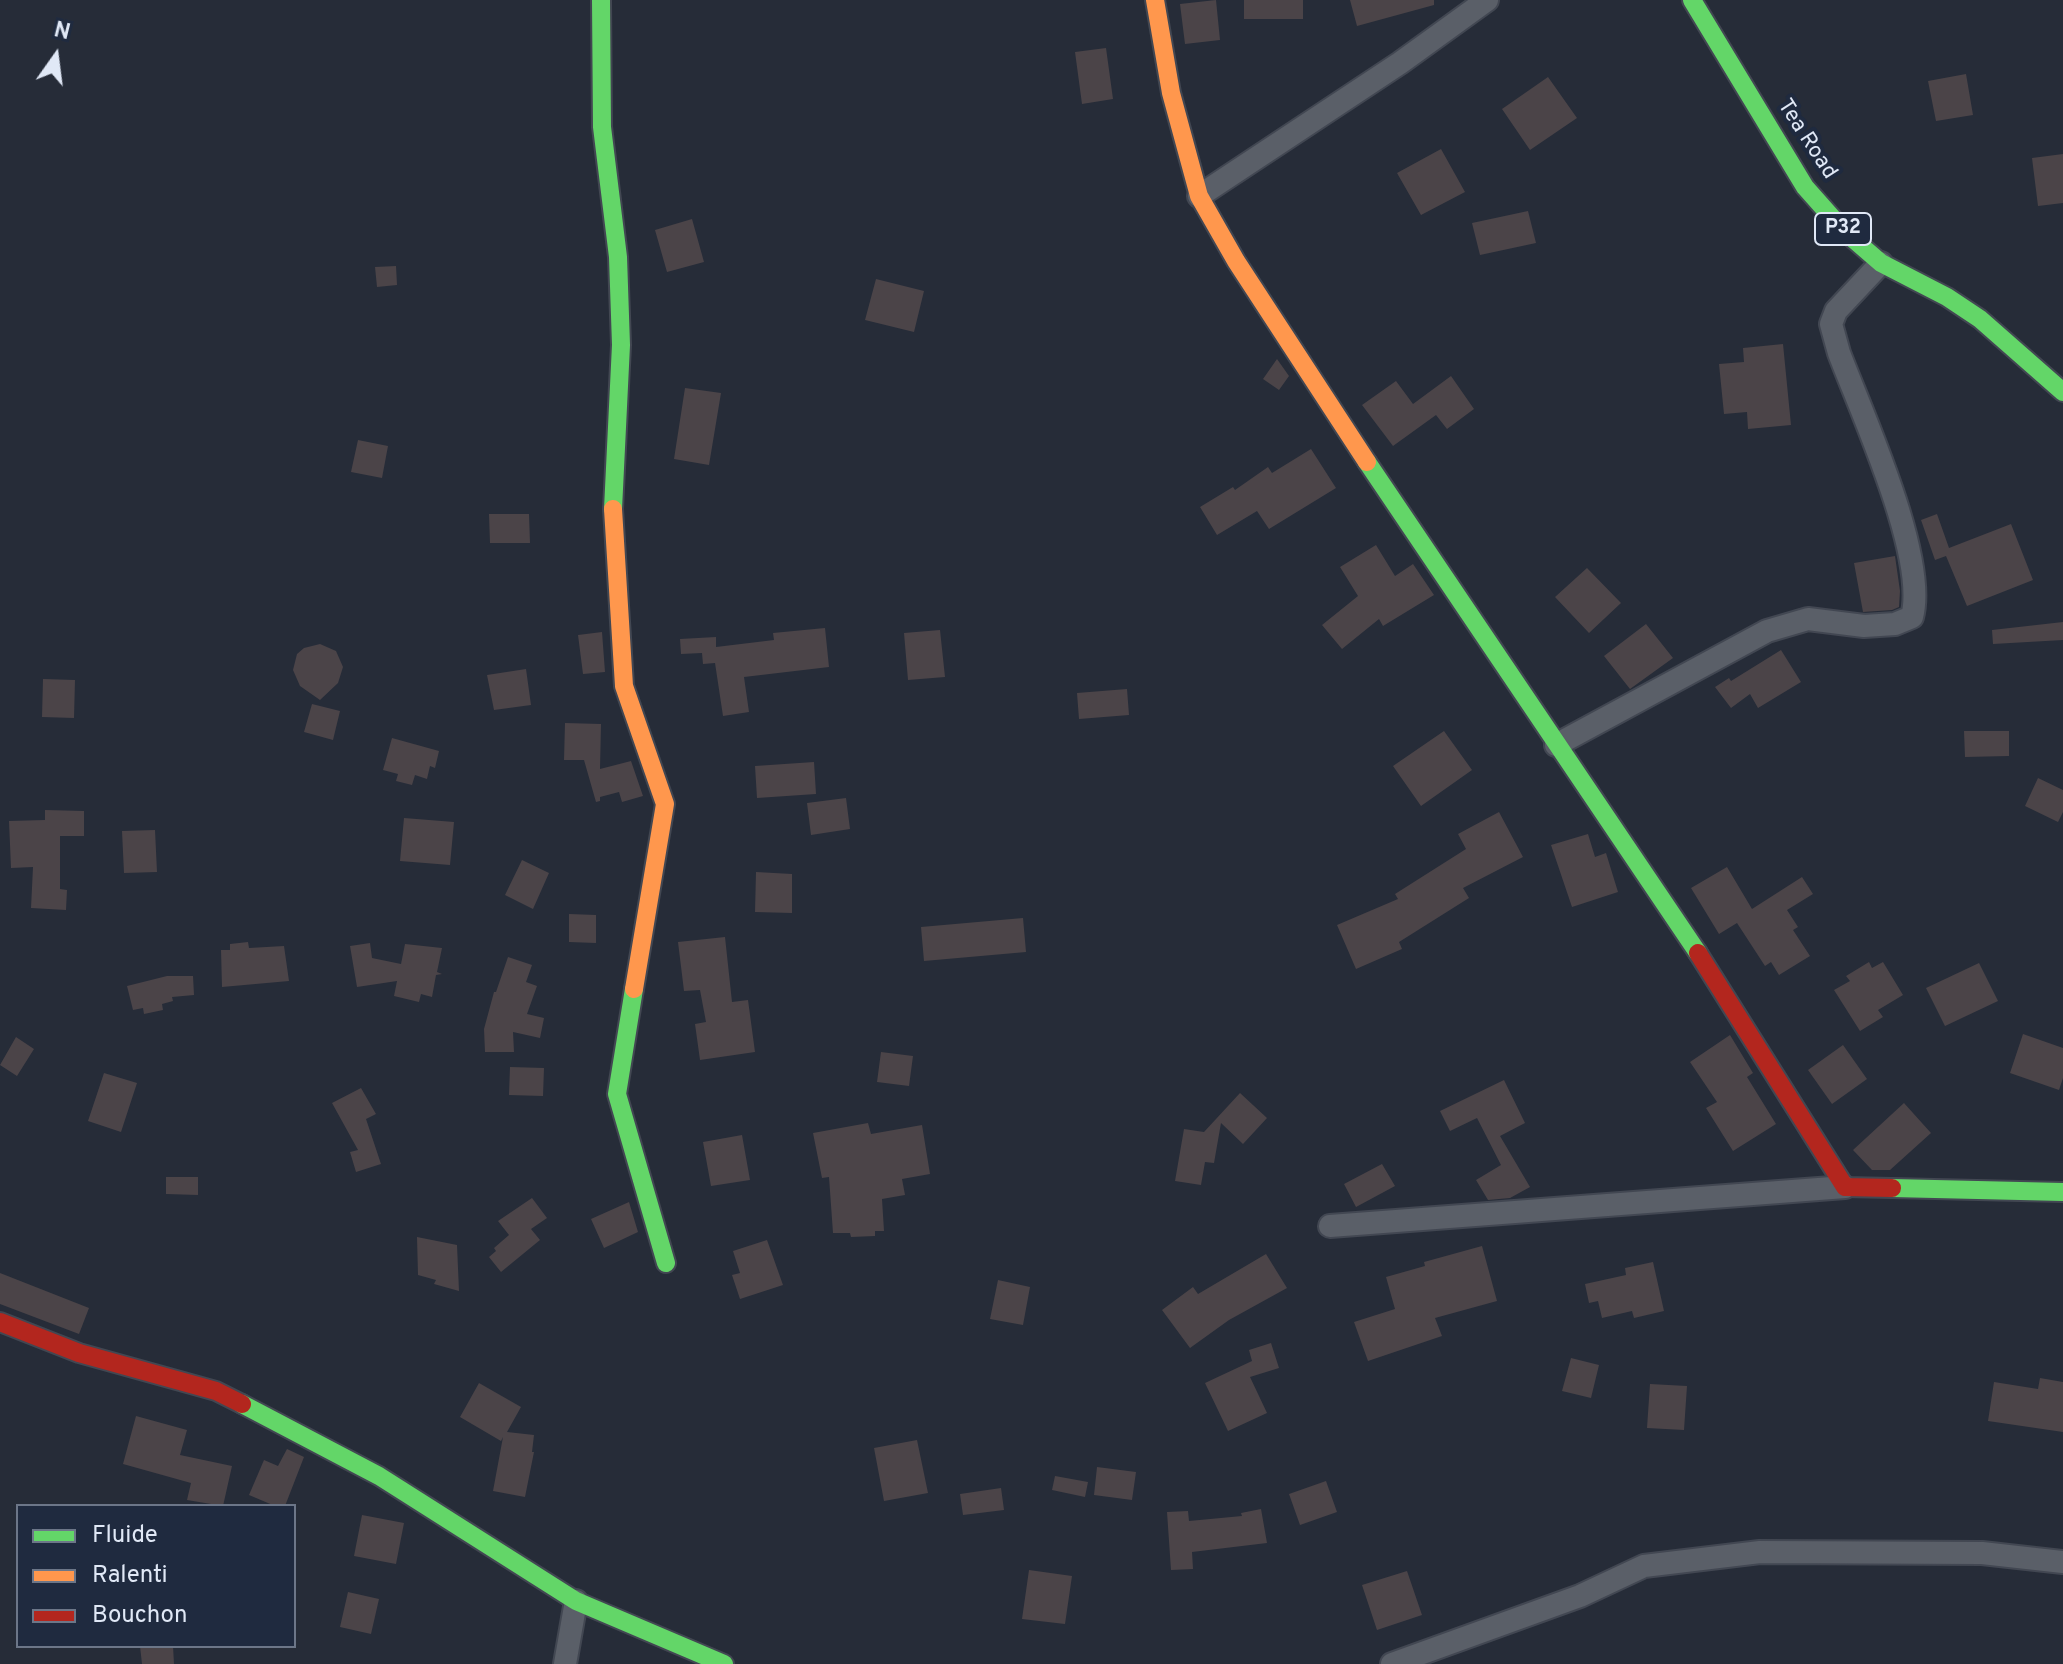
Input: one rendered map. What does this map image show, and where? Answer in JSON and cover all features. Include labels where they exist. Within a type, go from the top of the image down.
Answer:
[{"type":"street","points":[[601,0],[602,127],[618,257],[621,345],[612,500],[624,686],[665,804],[617,1094],[666,1263]]},
{"type":"street","points":[[1155,0],[1171,93],[1199,196],[1244,275],[1721,987],[1845,1187]]},
{"type":"street","points":[[1199,196],[1400,63],[1487,0]]},
{"type":"street","name":"Tea Road","points":[[1692,0],[1805,187],[1844,231],[1881,263],[1947,297],[1980,319],[2063,392]]},
{"type":"street","points":[[1556,745],[1767,631],[1808,619],[1864,626],[1895,624],[1912,617],[1916,601],[1904,527],[1831,324],[1836,311],[1881,263]]},
{"type":"street","points":[[1330,1226],[1845,1187],[2063,1192]]},
{"type":"street","points":[[0,1322],[79,1353],[216,1391],[379,1476],[576,1601],[724,1664]]},
{"type":"street","points":[[1392,1664],[1580,1596],[1644,1566],[1760,1552],[1982,1553],[2063,1562]]},
{"type":"street","points":[[565,1664],[576,1601]]},
{"type":"building","points":[[1216,0],[1220,40],[1185,44],[1180,4]]},
{"type":"building","points":[[1244,0],[1303,0],[1303,19],[1244,19]]},
{"type":"building","points":[[1350,0],[1434,0],[1434,5],[1357,26]]},
{"type":"building","points":[[1106,48],[1113,99],[1082,104],[1075,52]]},
{"type":"building","points":[[1966,74],[1973,115],[1936,121],[1928,81]]},
{"type":"building","points":[[1548,77],[1577,118],[1530,150],[1502,109]]},
{"type":"building","points":[[1441,149],[1465,192],[1421,215],[1397,173]]},
{"type":"building","points":[[2063,154],[2063,203],[2038,206],[2032,158]]},
{"type":"building","points":[[1528,211],[1536,243],[1480,255],[1472,223]]},
{"type":"building","points":[[692,219],[704,262],[667,272],[655,230]]},
{"type":"building","points":[[396,266],[397,285],[377,287],[375,267]]},
{"type":"building","points":[[876,279],[924,291],[914,332],[865,320]]},
{"type":"building","points":[[1783,344],[1791,425],[1748,429],[1747,412],[1724,414],[1719,364],[1744,362],[1743,348]]},
{"type":"building","points":[[1277,359],[1289,376],[1279,390],[1263,379]]},
{"type":"building","points":[[1451,376],[1474,409],[1447,429],[1436,415],[1393,446],[1362,405],[1396,381],[1413,404]]},
{"type":"building","points":[[685,388],[721,393],[709,465],[674,459]]},
{"type":"building","points":[[358,440],[388,446],[382,478],[351,472]]},
{"type":"building","points":[[1311,449],[1336,488],[1269,529],[1257,511],[1217,535],[1200,507],[1233,487],[1235,490],[1268,467],[1272,473]]},
{"type":"building","points":[[489,514],[529,514],[530,543],[490,543]]},
{"type":"building","points":[[1937,514],[1949,548],[2011,524],[2033,580],[1967,606],[1946,556],[1935,560],[1921,520]]},
{"type":"building","points":[[1376,545],[1395,576],[1413,564],[1434,595],[1383,626],[1379,619],[1342,649],[1322,625],[1358,596],[1340,567]]},
{"type":"building","points":[[1895,556],[1899,607],[1863,612],[1854,563]]},
{"type":"building","points":[[1587,568],[1621,603],[1589,633],[1555,597]]},
{"type":"building","points":[[2063,622],[2063,640],[1993,644],[1992,630]]},
{"type":"building","points":[[1646,624],[1673,658],[1630,689],[1604,656]]},
{"type":"building","points":[[825,628],[829,667],[744,677],[749,712],[723,716],[715,663],[703,664],[702,653],[681,654],[680,639],[716,637],[716,647],[774,640],[773,633]]},
{"type":"building","points":[[940,630],[945,677],[908,680],[904,633]]},
{"type":"building","points":[[602,632],[605,672],[583,674],[578,635]]},
{"type":"building","points":[[320,644],[336,651],[343,667],[338,683],[320,700],[300,686],[293,670],[297,654],[304,648]]},
{"type":"building","points":[[1781,650],[1801,682],[1758,708],[1750,694],[1731,708],[1715,687],[1729,678],[1731,681]]},
{"type":"building","points":[[526,669],[531,705],[494,710],[487,675]]},
{"type":"building","points":[[43,679],[75,680],[74,718],[42,717]]},
{"type":"building","points":[[1127,689],[1129,715],[1079,719],[1077,693]]},
{"type":"building","points":[[312,704],[340,711],[333,740],[304,732]]},
{"type":"building","points":[[565,723],[601,724],[600,769],[631,761],[643,796],[622,802],[619,792],[600,797],[600,801],[596,802],[584,760],[564,760]]},
{"type":"building","points":[[1444,731],[1472,770],[1421,806],[1393,766]]},
{"type":"building","points":[[1964,731],[2009,731],[2009,756],[1965,757]]},
{"type":"building","points":[[392,738],[439,751],[435,768],[430,766],[427,779],[415,775],[412,785],[396,781],[398,774],[383,770]]},
{"type":"building","points":[[814,762],[816,794],[757,798],[755,766]]},
{"type":"building","points":[[2038,778],[2063,790],[2063,812],[2058,822],[2025,806]]},
{"type":"building","points":[[846,798],[850,829],[811,835],[807,803]]},
{"type":"building","points":[[45,810],[84,811],[84,836],[60,836],[60,889],[67,890],[66,910],[31,908],[33,867],[11,868],[9,821],[45,820]]},
{"type":"building","points":[[1499,812],[1523,857],[1463,888],[1469,898],[1399,942],[1402,949],[1356,969],[1337,925],[1398,899],[1395,894],[1466,849],[1458,834]]},
{"type":"building","points":[[404,818],[454,822],[450,865],[400,861]]},
{"type":"building","points":[[155,830],[157,872],[124,873],[122,831]]},
{"type":"building","points":[[1588,834],[1595,857],[1606,853],[1618,892],[1572,907],[1551,845]]},
{"type":"building","points":[[522,860],[549,873],[533,909],[505,895]]},
{"type":"building","points":[[1727,867],[1752,909],[1802,877],[1813,894],[1787,910],[1798,927],[1793,930],[1810,956],[1779,975],[1771,962],[1765,966],[1737,923],[1719,934],[1691,888]]},
{"type":"building","points":[[756,872],[792,874],[792,913],[755,912]]},
{"type":"building","points":[[569,914],[596,915],[596,943],[569,942]]},
{"type":"building","points":[[1023,918],[1026,952],[924,961],[921,927]]},
{"type":"building","points":[[725,937],[732,1002],[748,1000],[755,1052],[700,1060],[695,1024],[706,1022],[700,990],[684,991],[678,942]]},
{"type":"building","points":[[248,942],[249,948],[284,946],[289,981],[222,987],[221,950],[230,950],[230,944]]},
{"type":"building","points":[[370,943],[372,958],[401,964],[405,944],[442,948],[437,972],[442,974],[436,975],[432,997],[421,994],[419,1002],[394,996],[397,981],[357,987],[350,946]]},
{"type":"building","points":[[508,957],[532,965],[526,982],[537,986],[527,1014],[544,1018],[540,1038],[513,1032],[514,1052],[485,1052],[484,1029]]},
{"type":"building","points":[[1869,962],[1872,968],[1883,962],[1903,995],[1878,1010],[1883,1017],[1860,1031],[1834,990],[1850,981],[1846,976]]},
{"type":"building","points":[[1979,963],[1998,1001],[1945,1026],[1926,988]]},
{"type":"building","points":[[167,976],[193,976],[194,995],[172,997],[173,1001],[162,1004],[163,1010],[144,1014],[143,1008],[133,1010],[127,986]]},
{"type":"building","points":[[2023,1034],[2063,1048],[2063,1078],[2059,1090],[2010,1073]]},
{"type":"building","points":[[1730,1035],[1753,1073],[1747,1077],[1776,1124],[1733,1151],[1706,1108],[1717,1102],[1690,1062]]},
{"type":"building","points":[[16,1037],[34,1049],[17,1076],[0,1065]]},
{"type":"building","points":[[1843,1045],[1867,1079],[1832,1104],[1808,1070]]},
{"type":"building","points":[[881,1052],[913,1056],[909,1086],[877,1082]]},
{"type":"building","points":[[510,1067],[544,1068],[543,1096],[509,1095]]},
{"type":"building","points":[[104,1073],[137,1083],[121,1132],[88,1121]]},
{"type":"building","points":[[1504,1080],[1525,1123],[1500,1136],[1530,1187],[1510,1198],[1488,1200],[1476,1180],[1501,1165],[1477,1118],[1450,1131],[1440,1111]]},
{"type":"building","points":[[361,1088],[376,1114],[366,1119],[381,1164],[356,1172],[350,1152],[358,1150],[332,1103]]},
{"type":"building","points":[[1240,1093],[1267,1118],[1243,1144],[1221,1123],[1214,1163],[1205,1162],[1201,1185],[1175,1181],[1184,1129],[1204,1132]]},
{"type":"building","points":[[1904,1103],[1931,1133],[1890,1170],[1872,1170],[1853,1150]]},
{"type":"building","points":[[868,1123],[871,1134],[922,1125],[930,1174],[902,1179],[905,1195],[882,1199],[884,1231],[875,1231],[875,1236],[851,1237],[850,1233],[833,1233],[829,1177],[822,1178],[813,1133]]},
{"type":"building","points":[[742,1135],[750,1180],[711,1186],[703,1142]]},
{"type":"building","points":[[1382,1164],[1395,1186],[1356,1207],[1344,1184]]},
{"type":"building","points":[[166,1177],[198,1177],[198,1195],[166,1194]]},
{"type":"building","points":[[532,1198],[547,1218],[531,1229],[540,1240],[501,1272],[489,1257],[509,1235],[498,1221]]},
{"type":"building","points":[[629,1202],[638,1232],[604,1248],[591,1219]]},
{"type":"building","points":[[417,1237],[457,1245],[459,1291],[434,1284],[436,1280],[418,1275]]},
{"type":"building","points":[[767,1240],[783,1285],[740,1299],[732,1275],[740,1273],[733,1251]]},
{"type":"building","points":[[1482,1246],[1497,1301],[1435,1318],[1442,1336],[1368,1361],[1354,1322],[1395,1309],[1386,1277],[1425,1266],[1424,1262]]},
{"type":"building","points":[[1266,1254],[1287,1288],[1229,1320],[1190,1348],[1162,1310],[1193,1287],[1198,1294]]},
{"type":"building","points":[[1653,1262],[1664,1311],[1634,1318],[1632,1311],[1602,1318],[1598,1301],[1589,1303],[1585,1284],[1626,1275],[1625,1268]]},
{"type":"building","points":[[0,1273],[89,1308],[79,1334],[0,1304]]},
{"type":"building","points":[[998,1280],[1030,1287],[1023,1325],[990,1319]]},
{"type":"building","points":[[1271,1343],[1279,1368],[1250,1377],[1267,1413],[1228,1431],[1205,1383],[1252,1361],[1249,1350]]},
{"type":"building","points":[[1571,1358],[1599,1365],[1591,1398],[1562,1391]]},
{"type":"building","points":[[2040,1378],[2063,1382],[2063,1432],[1988,1421],[1994,1382],[2038,1389]]},
{"type":"building","points":[[479,1383],[521,1407],[507,1432],[534,1435],[534,1452],[525,1497],[493,1491],[503,1437],[501,1441],[460,1417]]},
{"type":"building","points":[[1650,1384],[1687,1386],[1684,1430],[1647,1428]]},
{"type":"building","points":[[136,1416],[187,1430],[180,1455],[232,1466],[223,1504],[211,1504],[187,1500],[191,1483],[123,1464]]},
{"type":"building","points":[[917,1440],[928,1493],[884,1501],[874,1448]]},
{"type":"building","points":[[287,1449],[304,1457],[286,1504],[270,1504],[249,1495],[264,1460],[278,1466]]},
{"type":"building","points":[[1097,1467],[1136,1472],[1132,1500],[1094,1495]]},
{"type":"building","points":[[1055,1476],[1088,1482],[1085,1497],[1052,1490]]},
{"type":"building","points":[[1326,1481],[1337,1512],[1300,1525],[1289,1494]]},
{"type":"building","points":[[1001,1488],[1004,1510],[963,1515],[960,1494]]},
{"type":"building","points":[[1261,1509],[1267,1543],[1192,1552],[1193,1569],[1171,1570],[1167,1512],[1188,1511],[1189,1521],[1242,1516],[1241,1513]]},
{"type":"building","points":[[362,1515],[404,1523],[396,1564],[354,1556]]},
{"type":"building","points":[[1029,1570],[1072,1576],[1065,1624],[1022,1619]]},
{"type":"building","points":[[1407,1571],[1422,1615],[1377,1630],[1362,1585]]},
{"type":"building","points":[[348,1592],[379,1599],[371,1634],[340,1627]]},
{"type":"building","points":[[140,1648],[173,1648],[174,1664],[142,1664]]},
{"type":"traffic: fast","points":[[601,0],[602,127],[618,257],[621,345],[613,509]]},
{"type":"traffic: fast","points":[[1692,0],[1805,187],[1844,231],[1881,263],[1947,297],[1980,319],[2063,392]]},
{"type":"traffic: fast","points":[[1367,462],[1698,953]]},
{"type":"traffic: fast","points":[[634,989],[617,1094],[666,1263]]},
{"type":"traffic: fast","points":[[1892,1188],[2063,1192]]},
{"type":"traffic: fast","points":[[242,1404],[379,1476],[576,1601],[724,1664]]},
{"type":"traffic: slow","points":[[1155,0],[1171,93],[1199,196],[1236,261],[1367,462]]},
{"type":"traffic: slow","points":[[613,509],[624,686],[665,804],[634,989]]},
{"type":"traffic: jam","points":[[1698,953],[1845,1187],[1892,1188]]},
{"type":"traffic: jam","points":[[0,1322],[79,1353],[216,1391],[242,1404]]}]
